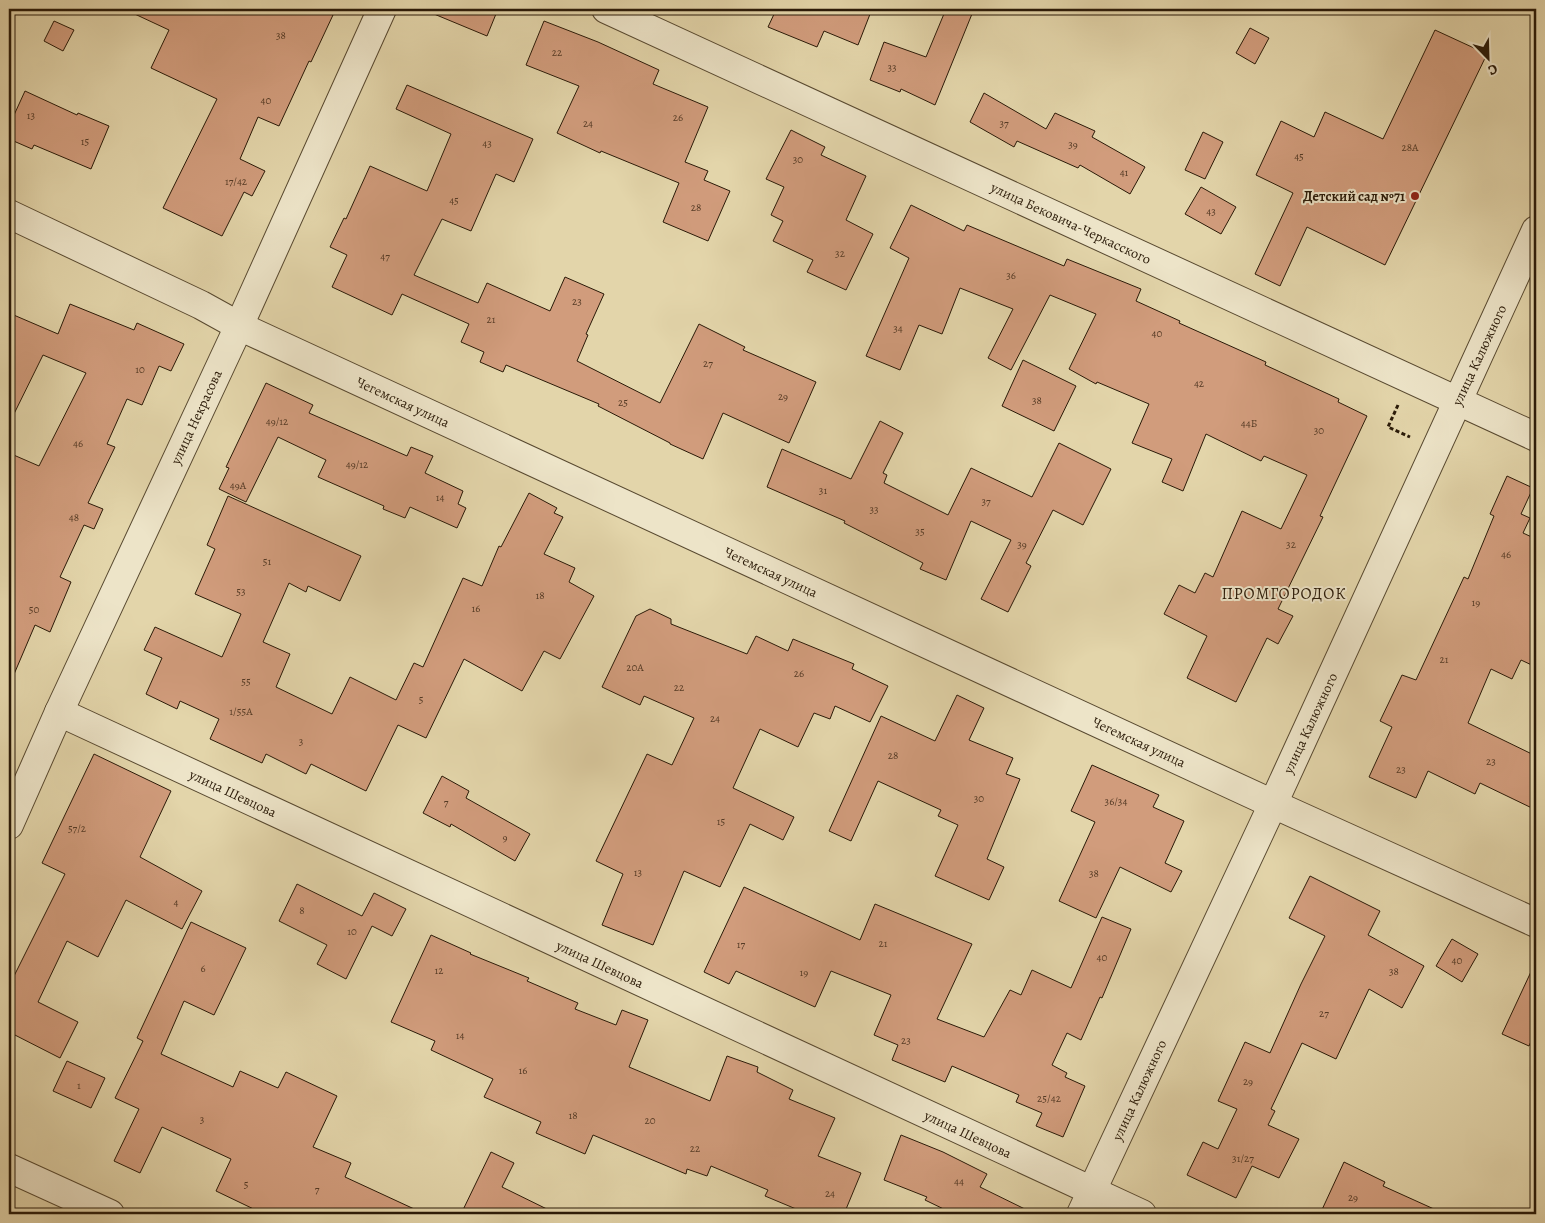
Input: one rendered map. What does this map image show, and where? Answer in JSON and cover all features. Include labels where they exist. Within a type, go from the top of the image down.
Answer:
[{"type":"street","name":"улица Некрасова","points":[[9,825],[59,712],[239,326],[382,9]]},
{"type":"street","name":"улица Бековича-Черкасского","points":[[606,9],[1536,437]]},
{"type":"street","name":"Чегемская улица","points":[[9,214],[201,305],[239,326],[1273,804],[1536,923]]},
{"type":"street","name":"улица Калюжного","points":[[1086,1203],[1273,804],[1536,230]]},
{"type":"street","name":"улица Шевцова","points":[[59,712],[1086,1203],[1142,1214]]},
{"type":"street","points":[[9,1168],[110,1214]]},
{"type":"path","points":[[1401,397],[1388,427],[1417,440]]},
{"type":"building","points":[[124,9],[318,9],[333,15],[279,126],[258,117],[240,159],[265,171],[252,196],[244,192],[222,236],[163,208],[217,99],[151,68],[169,30]]},
{"type":"building","points":[[422,9],[498,9],[487,36]]},
{"type":"building","points":[[771,9],[872,9],[858,45],[824,31],[817,47],[768,27],[775,12]]},
{"type":"building","points":[[946,9],[974,9],[935,105],[901,89],[900,92],[870,80],[884,42],[926,57]]},
{"type":"building","points":[[54,21],[74,30],[63,51],[44,41]]},
{"type":"building","points":[[544,21],[598,42],[659,70],[653,84],[708,107],[685,162],[708,171],[704,180],[730,191],[708,241],[663,222],[679,183],[601,151],[600,153],[557,133],[579,86],[526,65]]},
{"type":"building","points":[[1250,28],[1269,38],[1255,64],[1236,53]]},
{"type":"building","points":[[1435,30],[1487,54],[1385,265],[1307,227],[1280,286],[1255,274],[1293,193],[1256,175],[1281,121],[1314,137],[1325,112],[1383,139]]},
{"type":"building","points":[[407,85],[533,139],[514,182],[496,174],[471,231],[442,219],[414,275],[478,303],[487,283],[550,311],[565,277],[604,294],[586,334],[588,335],[577,361],[660,403],[699,324],[745,347],[743,350],[816,382],[789,443],[723,413],[703,459],[598,406],[599,404],[506,365],[503,372],[480,362],[484,352],[461,342],[469,324],[402,294],[392,315],[332,287],[347,255],[330,247],[344,218],[346,219],[370,166],[427,191],[451,134],[396,109]]},
{"type":"building","points":[[25,91],[77,115],[78,113],[109,126],[91,169],[34,145],[32,149],[9,139],[9,126]]},
{"type":"building","points":[[984,93],[1046,129],[1055,113],[1095,131],[1092,137],[1145,167],[1130,194],[1080,165],[1078,168],[1017,141],[1014,147],[970,122]]},
{"type":"building","points":[[791,130],[825,147],[821,155],[866,176],[846,220],[873,234],[846,290],[807,272],[813,260],[773,241],[783,221],[771,215],[784,187],[766,179]]},
{"type":"building","points":[[1203,132],[1223,142],[1205,179],[1185,170]]},
{"type":"building","points":[[1201,187],[1236,207],[1221,234],[1185,214]]},
{"type":"building","points":[[911,205],[964,231],[967,225],[1064,266],[1067,259],[1141,289],[1136,301],[1180,321],[1179,323],[1266,362],[1265,365],[1339,399],[1338,402],[1367,416],[1320,516],[1323,517],[1278,609],[1293,616],[1278,644],[1267,638],[1236,702],[1187,678],[1207,636],[1164,614],[1179,585],[1195,593],[1205,573],[1213,577],[1242,511],[1281,529],[1307,475],[1264,456],[1261,461],[1206,434],[1183,491],[1162,482],[1172,459],[1132,443],[1149,404],[1097,382],[1096,384],[1069,369],[1096,314],[1050,295],[1011,370],[988,358],[1013,309],[960,288],[942,334],[919,325],[900,370],[866,356],[909,258],[890,248]]},
{"type":"building","points":[[70,304],[134,330],[137,323],[184,344],[171,371],[159,366],[142,405],[127,399],[107,444],[115,447],[88,503],[103,509],[94,529],[84,525],[60,577],[71,582],[50,632],[35,625],[9,686],[9,453],[39,466],[86,373],[43,355],[9,424],[9,313],[58,334]]},
{"type":"building","points":[[1023,360],[1076,386],[1054,431],[1002,406]]},
{"type":"building","points":[[266,383],[313,405],[309,413],[407,456],[411,447],[433,456],[425,473],[463,491],[458,504],[466,508],[457,528],[410,507],[405,518],[383,509],[384,506],[318,477],[326,460],[278,437],[246,502],[219,489],[229,468],[226,467]]},
{"type":"building","points":[[880,421],[903,433],[883,473],[887,475],[884,483],[948,515],[971,468],[1032,497],[1059,443],[1111,469],[1083,525],[1053,510],[1026,563],[1031,566],[1008,612],[981,599],[1011,540],[971,521],[946,580],[920,569],[923,563],[844,523],[845,521],[767,487],[782,449],[851,479]]},
{"type":"building","points":[[1507,476],[1533,488],[1521,514],[1530,518],[1523,533],[1536,539],[1536,667],[1521,660],[1512,679],[1491,669],[1468,723],[1536,756],[1536,810],[1480,783],[1475,794],[1428,771],[1416,798],[1369,777],[1392,727],[1380,721],[1402,675],[1416,680],[1464,577],[1468,579],[1494,516],[1490,514]]},
{"type":"building","points":[[529,493],[557,508],[554,513],[563,517],[544,554],[575,568],[569,582],[594,596],[560,659],[544,651],[522,691],[464,659],[426,738],[398,725],[366,791],[311,764],[306,774],[266,754],[262,763],[210,739],[219,719],[180,701],[177,709],[146,694],[162,658],[144,650],[155,627],[222,657],[241,614],[195,594],[215,549],[207,545],[228,496],[361,556],[340,601],[308,586],[306,592],[289,583],[263,642],[290,654],[276,687],[332,714],[350,677],[396,700],[414,663],[423,667],[463,578],[482,586],[499,546],[501,547]]},
{"type":"building","points":[[650,609],[671,619],[671,624],[747,654],[756,636],[788,651],[793,639],[854,664],[852,669],[888,686],[870,722],[835,706],[830,719],[814,713],[798,747],[760,729],[733,788],[794,817],[783,840],[750,824],[720,887],[684,871],[653,945],[602,925],[623,874],[596,861],[647,754],[672,765],[694,718],[644,696],[640,705],[602,687],[636,616]]},
{"type":"building","points":[[957,695],[984,708],[969,740],[1013,758],[1006,774],[1020,779],[987,859],[1004,867],[989,900],[935,876],[958,825],[938,816],[941,810],[878,781],[851,841],[829,831],[881,716],[935,741]]},
{"type":"building","points":[[94,754],[171,791],[140,857],[202,891],[182,929],[126,900],[98,957],[67,941],[38,1002],[78,1022],[60,1058],[9,1032],[9,986],[65,874],[42,863]]},
{"type":"building","points":[[1092,765],[1159,795],[1153,807],[1184,821],[1165,863],[1182,871],[1171,892],[1120,867],[1096,918],[1059,901],[1095,822],[1071,811]]},
{"type":"building","points":[[442,776],[469,791],[466,798],[530,834],[515,861],[451,824],[450,827],[423,813]]},
{"type":"building","points":[[1310,876],[1380,911],[1368,935],[1424,966],[1402,1008],[1369,989],[1336,1059],[1302,1043],[1271,1109],[1275,1111],[1268,1125],[1299,1139],[1279,1178],[1252,1166],[1236,1198],[1187,1175],[1203,1142],[1218,1149],[1237,1109],[1218,1101],[1245,1042],[1270,1053],[1325,936],[1289,918]]},
{"type":"building","points":[[297,884],[362,916],[374,893],[406,909],[392,936],[372,926],[346,979],[317,964],[327,945],[279,921]]},
{"type":"building","points":[[744,887],[860,940],[875,904],[972,944],[937,1019],[984,1037],[1010,990],[1021,995],[1032,970],[1071,988],[1102,917],[1131,929],[1102,998],[1100,997],[1081,1040],[1067,1033],[1052,1065],[1067,1073],[1065,1077],[1085,1086],[1063,1137],[1036,1126],[1042,1113],[1016,1102],[1019,1095],[952,1066],[945,1082],[892,1060],[898,1045],[874,1035],[891,995],[831,971],[815,1007],[736,971],[729,984],[704,972]]},
{"type":"building","points":[[191,922],[246,948],[214,1015],[184,1001],[161,1054],[233,1087],[240,1071],[278,1088],[286,1072],[337,1096],[313,1147],[351,1163],[345,1177],[425,1214],[264,1214],[216,1191],[231,1159],[162,1127],[140,1173],[114,1161],[139,1109],[115,1098],[143,1041],[137,1038]]},
{"type":"building","points":[[431,935],[470,954],[529,978],[527,981],[578,1003],[575,1009],[616,1025],[622,1010],[648,1020],[629,1067],[710,1101],[727,1056],[758,1067],[757,1072],[793,1090],[789,1099],[835,1118],[818,1156],[861,1173],[844,1214],[808,1214],[765,1196],[768,1190],[711,1166],[707,1176],[687,1169],[686,1174],[593,1135],[585,1154],[536,1133],[541,1122],[484,1097],[493,1079],[431,1050],[435,1041],[391,1022]]},
{"type":"building","points":[[1452,939],[1478,954],[1462,982],[1436,966]]},
{"type":"building","points":[[1536,961],[1536,1030],[1529,1046],[1502,1034]]},
{"type":"building","points":[[67,1061],[105,1078],[91,1108],[53,1091]]},
{"type":"building","points":[[901,1135],[943,1152],[987,1174],[980,1187],[1035,1214],[954,1214],[925,1200],[927,1197],[884,1180]]},
{"type":"building","points":[[491,1152],[514,1163],[502,1187],[557,1214],[461,1214]]},
{"type":"building","points":[[1344,1162],[1385,1182],[1383,1186],[1445,1214],[1320,1214]]},
{"type":"place","name":"Детский сад №71","points":[[1415,196]]},
{"type":"district","name":"ПРОМГОРОДОК","points":[[1284,593]]}]
